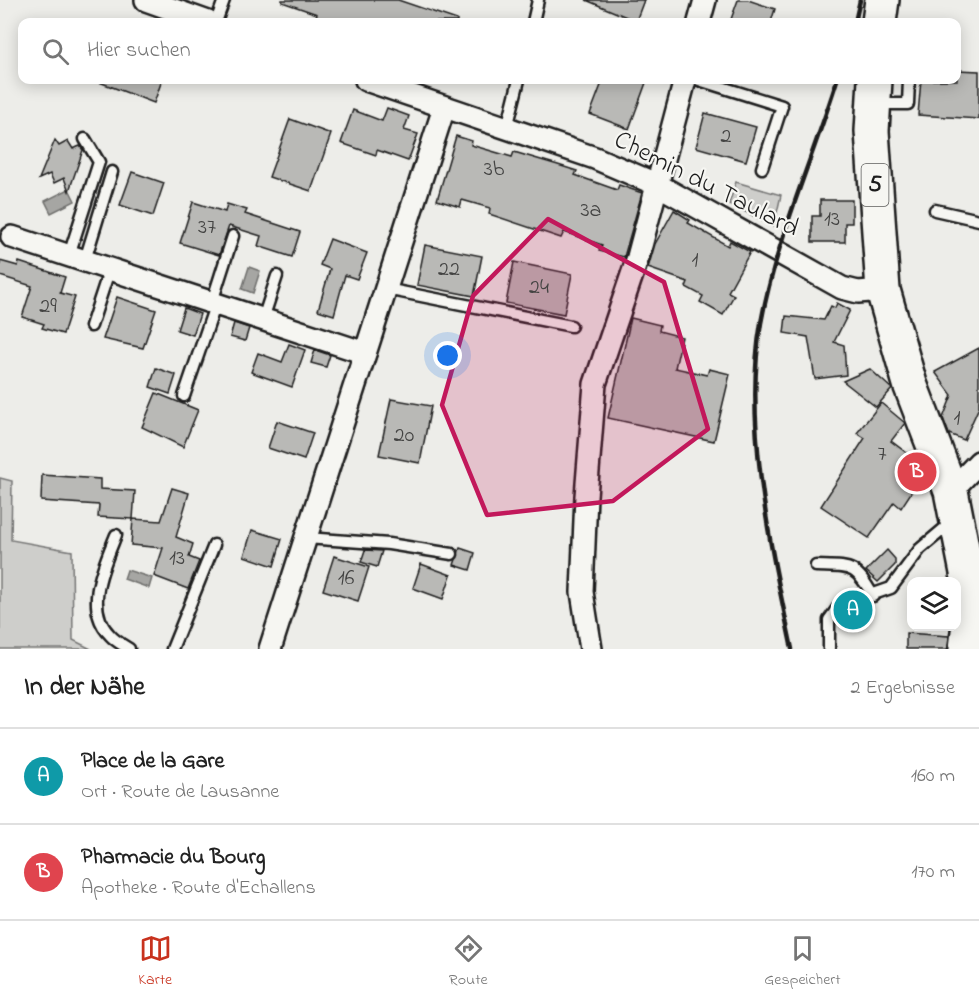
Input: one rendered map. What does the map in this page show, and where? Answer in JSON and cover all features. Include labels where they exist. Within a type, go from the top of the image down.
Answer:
[{"type":"main road","name":"5","points":[[875,92],[872,131],[883,290],[910,384],[954,505],[972,623]]},
{"type":"street","points":[[146,0],[197,18]]},
{"type":"street","points":[[700,18],[705,0]]},
{"type":"street","name":"Chemin du Taulard","points":[[377,84],[595,158],[658,185],[842,288],[858,292],[883,290]]},
{"type":"street","points":[[591,649],[582,591],[586,496],[596,384],[638,257],[683,84]]},
{"type":"street","points":[[270,649],[444,108]]},
{"type":"street","points":[[12,237],[364,353]]},
{"type":"street","points":[[954,505],[979,462]]},
{"type":"lane","points":[[217,18],[224,0]]},
{"type":"lane","points":[[534,18],[538,0]]},
{"type":"lane","points":[[507,128],[518,84]]},
{"type":"lane","points":[[712,84],[782,106],[762,168]]},
{"type":"lane","points":[[875,92],[908,104],[909,84]]},
{"type":"lane","points":[[77,257],[99,162],[85,139]]},
{"type":"lane","points":[[77,257],[112,172]]},
{"type":"lane","points":[[935,210],[979,220]]},
{"type":"lane","points":[[184,396],[233,236]]},
{"type":"lane","points":[[92,326],[110,268]]},
{"type":"lane","points":[[263,318],[277,276]]},
{"type":"lane","points":[[386,289],[571,326]]},
{"type":"lane","points":[[829,649],[829,620],[839,606],[891,588],[954,505]]},
{"type":"lane","points":[[116,535],[101,573],[97,599],[99,620],[110,636],[129,649]]},
{"type":"lane","points":[[306,538],[389,544],[452,554]]},
{"type":"lane","points":[[172,649],[214,545]]},
{"type":"lane","points":[[816,566],[850,567],[860,573],[873,596]]},
{"type":"highlighted area","points":[[548,219],[664,282],[708,429],[613,501],[487,515],[442,405],[473,296]]},
{"type":"shaded area","points":[[736,182],[781,195],[774,226],[729,204]]},
{"type":"shaded area","points":[[69,189],[75,201],[51,213],[45,201]]},
{"type":"shaded area","points":[[249,267],[260,271],[253,293],[242,289]]},
{"type":"shaded area","points":[[0,478],[12,481],[11,540],[72,551],[73,640],[91,649],[0,649]]},
{"type":"shaded area","points":[[127,570],[152,578],[149,588],[124,579]]},
{"type":"building","points":[[282,0],[398,0],[451,18],[315,18],[317,14],[282,2]]},
{"type":"building","points":[[586,0],[644,0],[637,18],[629,18]]},
{"type":"building","points":[[738,0],[748,0],[775,9],[772,18],[731,18]]},
{"type":"building","points":[[961,70],[979,71],[979,119],[918,115],[921,84],[961,84]]},
{"type":"building","points":[[104,84],[161,84],[154,103]]},
{"type":"building","points":[[601,84],[646,84],[629,129],[590,114]]},
{"type":"building","points":[[387,108],[409,116],[404,130],[418,134],[408,161],[377,150],[376,155],[341,143],[353,110],[382,121]]},
{"type":"building","points":[[705,113],[756,127],[746,161],[696,147]]},
{"type":"building","points":[[290,119],[331,134],[311,191],[269,177]]},
{"type":"building","points":[[456,136],[472,141],[471,145],[512,157],[514,152],[577,171],[575,175],[617,190],[619,185],[642,193],[624,257],[599,251],[602,245],[564,232],[561,238],[489,214],[490,208],[462,200],[460,207],[437,200]]},
{"type":"building","points":[[55,140],[59,146],[68,141],[73,149],[80,146],[83,150],[69,191],[64,178],[54,183],[50,174],[39,179]]},
{"type":"building","points":[[132,172],[164,183],[153,216],[120,205]]},
{"type":"building","points":[[820,200],[852,200],[852,223],[845,223],[845,242],[812,242],[812,216],[820,216]]},
{"type":"building","points":[[193,202],[225,212],[227,204],[247,210],[245,214],[300,232],[292,257],[258,246],[261,236],[229,226],[219,255],[180,243]]},
{"type":"building","points":[[674,210],[690,220],[688,223],[728,246],[730,241],[750,252],[728,292],[734,295],[723,315],[700,302],[703,296],[686,287],[688,282],[648,268],[655,244]]},
{"type":"building","points":[[330,239],[367,253],[357,279],[345,275],[334,315],[318,310],[330,269],[320,265]]},
{"type":"building","points":[[425,245],[482,256],[474,296],[417,285]]},
{"type":"building","points":[[0,261],[18,266],[19,262],[65,277],[60,293],[75,297],[63,334],[42,328],[44,324],[22,317],[32,286],[0,276]]},
{"type":"building","points":[[514,262],[572,274],[564,314],[506,303]]},
{"type":"building","points":[[117,297],[156,310],[143,348],[103,339]]},
{"type":"building","points":[[837,303],[850,310],[834,342],[844,345],[846,375],[815,379],[808,337],[784,333],[786,316],[824,320],[831,306],[835,308]]},
{"type":"building","points":[[184,308],[200,314],[193,335],[177,330]]},
{"type":"building","points":[[631,318],[660,325],[659,331],[682,337],[675,368],[707,375],[709,369],[730,374],[714,441],[608,418]]},
{"type":"building","points":[[234,323],[249,328],[245,341],[230,337]]},
{"type":"building","points":[[289,344],[305,350],[292,387],[251,372],[258,353],[282,362]]},
{"type":"building","points":[[979,348],[979,407],[964,440],[949,434],[943,418],[952,395],[935,372]]},
{"type":"building","points":[[315,350],[330,355],[326,367],[311,363]]},
{"type":"building","points":[[156,368],[176,375],[170,394],[150,387]]},
{"type":"building","points":[[870,369],[892,389],[876,407],[843,381]]},
{"type":"building","points":[[156,393],[198,410],[183,447],[142,427]]},
{"type":"building","points":[[391,399],[431,406],[420,463],[379,455]]},
{"type":"building","points":[[881,403],[905,423],[891,441],[920,463],[924,473],[901,508],[894,502],[869,538],[821,506],[865,438],[857,433]]},
{"type":"building","points":[[277,421],[313,433],[304,460],[268,448]]},
{"type":"building","points":[[42,475],[100,479],[100,489],[135,491],[133,519],[98,517],[99,505],[41,501]]},
{"type":"building","points":[[172,488],[189,493],[176,537],[193,544],[189,557],[199,561],[188,589],[154,576],[163,548],[131,545],[133,519],[161,521]]},
{"type":"building","points":[[252,530],[282,539],[274,566],[244,556]]},
{"type":"building","points":[[460,548],[475,553],[470,570],[454,565]]},
{"type":"building","points":[[365,550],[382,551],[377,567],[361,562]]},
{"type":"building","points":[[887,550],[895,559],[895,565],[878,582],[866,571]]},
{"type":"building","points":[[334,556],[369,567],[358,601],[323,590]]},
{"type":"building","points":[[421,564],[451,575],[443,599],[413,588]]},
{"type":"building","points":[[906,633],[949,636],[948,649],[906,649]]},
{"type":"railway","points":[[856,18],[860,0]]},
{"type":"railway","points":[[792,649],[762,487],[757,445],[756,362],[761,323],[776,261],[836,84]]},
{"type":"place","name":"Pharmacie du Bourg","points":[[917,472]]},
{"type":"place","name":"Place de la Gare","points":[[853,610]]}]
